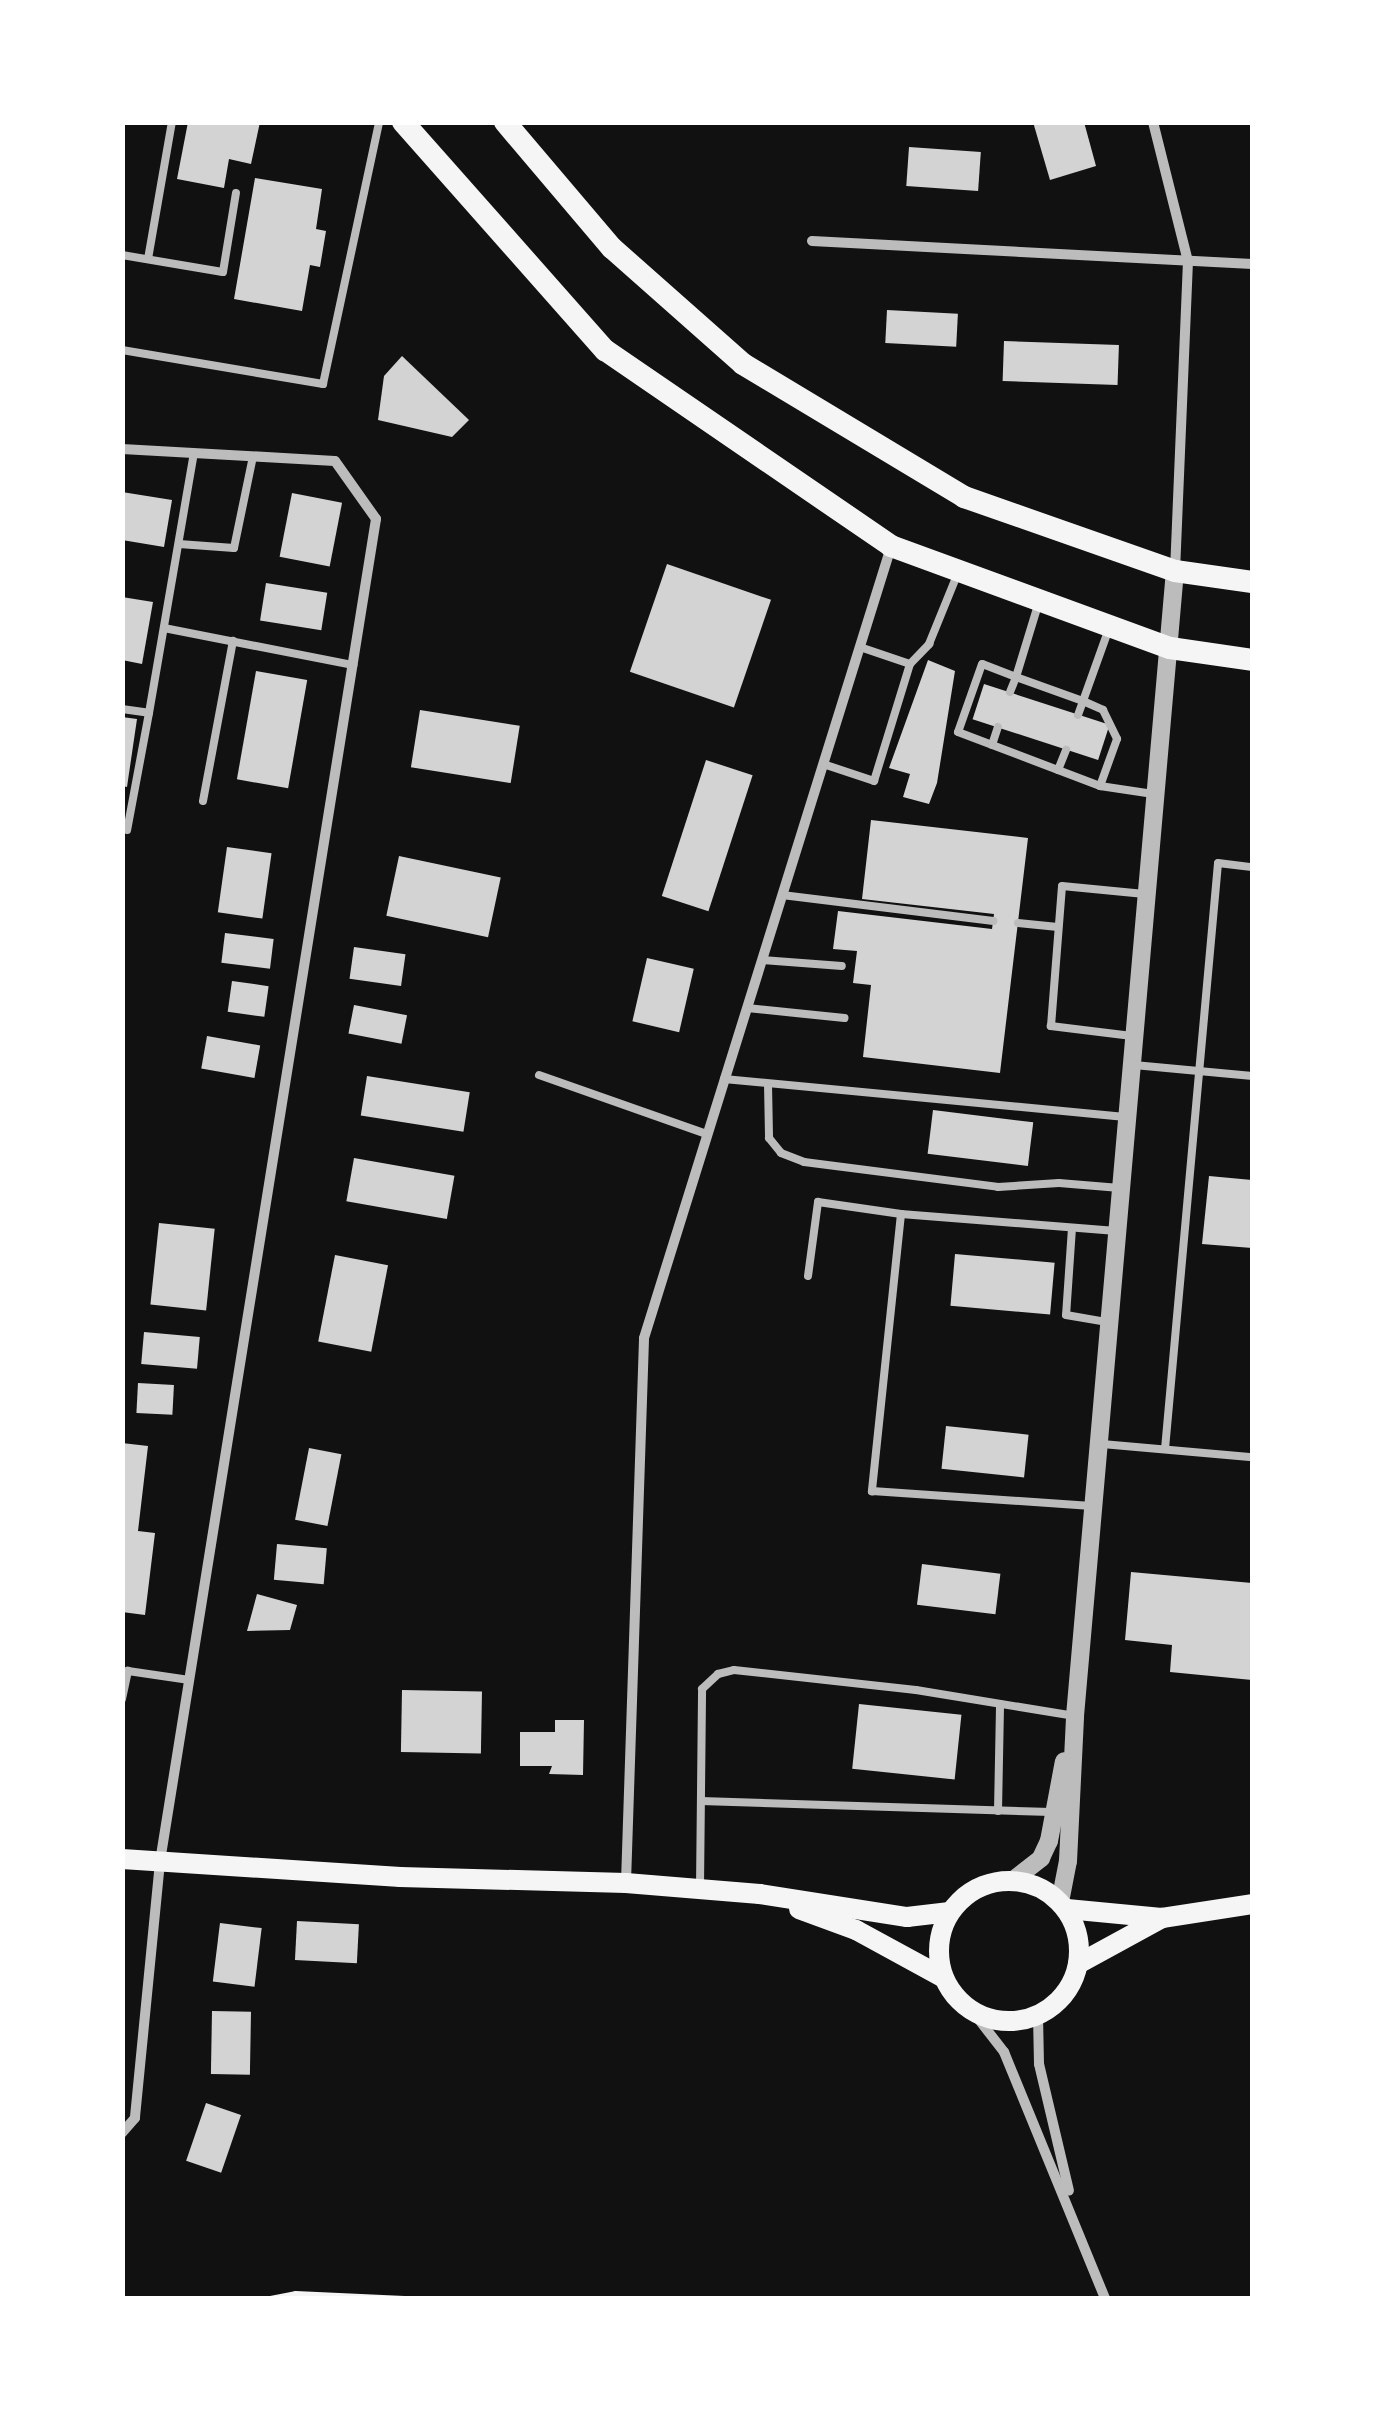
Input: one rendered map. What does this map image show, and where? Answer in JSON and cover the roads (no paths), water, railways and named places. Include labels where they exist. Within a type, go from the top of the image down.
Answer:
[{"type":"main road","points":[[403,122],[605,350],[891,546],[1170,648],[1252,660]]},
{"type":"main road","points":[[505,122],[612,248],[743,364],[964,497],[1175,572],[1252,582]]},
{"type":"main road","points":[[122,1859],[400,1877],[626,1883],[760,1894],[907,1917],[950,1912]]},
{"type":"main road","points":[[1064,1905],[1076,1932],[1078,1964],[1071,1986],[1056,2003],[1038,2016],[1016,2022],[973,2012],[955,1998],[944,1978],[939,1956],[941,1933],[950,1912],[967,1894],[989,1884],[1012,1880],[1030,1884],[1064,1905],[1162,1918],[1252,1904]]},
{"type":"main road","points":[[760,1894],[856,1930],[944,1978]]},
{"type":"main road","points":[[1078,1964],[1162,1918]]},
{"type":"street","points":[[1064,1905],[1074,1716],[1102,1444],[1175,572],[1188,261],[1153,122]]},
{"type":"street","points":[[812,241],[1252,264]]},
{"type":"street","points":[[122,449],[335,462],[376,519],[160,1862],[135,2118],[122,2133]]},
{"type":"street","points":[[626,1883],[644,1338],[891,546]]},
{"type":"street","points":[[1012,1880],[1041,1858],[1074,1716]]},
{"type":"street","points":[[973,2012],[1004,2052],[1105,2298]]},
{"type":"street","points":[[1038,2016],[1039,2064],[1076,2226]]},
{"type":"lane","points":[[148,259],[172,122]]},
{"type":"lane","points":[[122,350],[324,384],[378,122]]},
{"type":"lane","points":[[122,255],[223,272],[236,194]]},
{"type":"lane","points":[[127,830],[194,453]]},
{"type":"lane","points":[[179,544],[234,548],[252,456]]},
{"type":"lane","points":[[823,764],[874,781],[910,664],[929,644],[959,571]]},
{"type":"lane","points":[[1010,692],[1039,600]]},
{"type":"lane","points":[[1078,715],[1110,626]]},
{"type":"lane","points":[[164,628],[353,665]]},
{"type":"lane","points":[[203,801],[233,641]]},
{"type":"lane","points":[[860,647],[910,664]]},
{"type":"lane","points":[[1100,786],[1117,739],[1103,710],[982,664],[958,732],[1100,786],[1157,794]]},
{"type":"lane","points":[[122,709],[150,713]]},
{"type":"lane","points":[[992,745],[998,728]]},
{"type":"lane","points":[[1058,770],[1066,750]]},
{"type":"lane","points":[[1165,1450],[1218,864],[1252,866]]},
{"type":"lane","points":[[1137,1036],[1050,1026],[1058,927],[1062,886],[1149,894]]},
{"type":"lane","points":[[782,896],[993,921]]},
{"type":"lane","points":[[1018,923],[1058,927]]},
{"type":"lane","points":[[762,960],[842,966]]},
{"type":"lane","points":[[746,1008],[844,1018]]},
{"type":"lane","points":[[1134,1066],[1252,1076]]},
{"type":"lane","points":[[540,1076],[707,1134]]},
{"type":"lane","points":[[724,1079],[1130,1118]]},
{"type":"lane","points":[[768,1084],[769,1138],[781,1152],[804,1162],[998,1187],[1058,1184],[1124,1188]]},
{"type":"lane","points":[[808,1276],[818,1202],[901,1214],[1120,1232]]},
{"type":"lane","points":[[901,1214],[872,1491],[1096,1506]]},
{"type":"lane","points":[[1072,1228],[1066,1314],[1112,1323]]},
{"type":"lane","points":[[1102,1444],[1252,1457]]},
{"type":"lane","points":[[700,1889],[702,1690],[718,1674],[734,1670],[1074,1716]]},
{"type":"lane","points":[[122,1699],[128,1671],[189,1680]]},
{"type":"lane","points":[[998,1811],[1000,1704]]},
{"type":"lane","points":[[701,1800],[1053,1812]]}]
